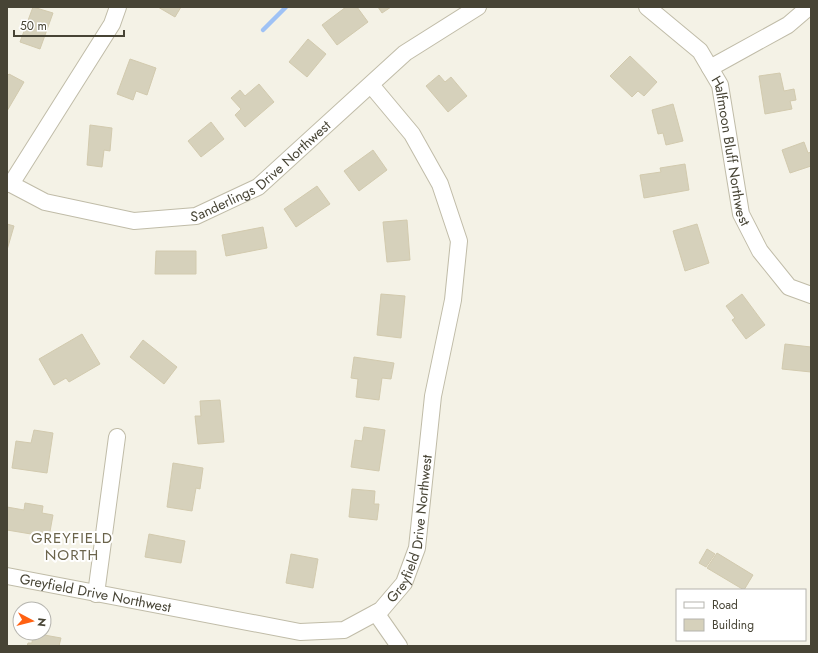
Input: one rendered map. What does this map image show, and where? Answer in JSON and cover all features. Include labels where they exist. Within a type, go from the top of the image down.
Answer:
[{"type":"street","points":[[9,183],[112,24],[118,7]]},
{"type":"street","name":"Sanderlings Drive Northwest","points":[[9,183],[44,202],[134,220],[196,216],[258,188],[405,53],[478,7]]},
{"type":"street","name":"Halfmoon Bluff Northwest","points":[[647,7],[700,51],[720,85],[741,214],[760,251],[789,287],[811,294]]},
{"type":"street","points":[[710,68],[788,25],[809,7]]},
{"type":"street","name":"Greyfield Drive Northwest","points":[[7,576],[300,632],[344,630],[382,610],[404,583],[417,548],[433,396],[453,300],[459,242],[440,184],[412,134],[371,85]]},
{"type":"street","points":[[96,594],[117,437]]},
{"type":"street","points":[[376,613],[399,646]]},
{"type":"building","points":[[33,7],[53,13],[40,49],[20,42]]},
{"type":"building","points":[[158,7],[181,7],[175,17]]},
{"type":"building","points":[[346,7],[357,7],[368,22],[337,45],[322,25]]},
{"type":"building","points":[[378,7],[391,7],[382,13]]},
{"type":"building","points":[[308,39],[326,54],[307,77],[289,62]]},
{"type":"building","points":[[630,56],[657,82],[644,96],[638,91],[632,97],[610,76]]},
{"type":"building","points":[[130,59],[156,68],[147,95],[136,91],[133,100],[117,94]]},
{"type":"building","points":[[780,73],[784,91],[794,89],[796,100],[790,101],[792,109],[765,114],[759,76]]},
{"type":"building","points":[[9,74],[24,82],[7,111],[7,76]]},
{"type":"building","points":[[439,75],[445,82],[451,77],[467,96],[448,112],[426,86]]},
{"type":"building","points":[[259,84],[274,102],[245,127],[235,115],[241,109],[231,98],[240,90],[245,96]]},
{"type":"building","points":[[673,104],[683,141],[666,145],[663,133],[658,134],[652,110]]},
{"type":"building","points":[[211,122],[224,139],[201,157],[188,141]]},
{"type":"building","points":[[90,125],[112,128],[110,151],[104,150],[102,167],[87,165]]},
{"type":"building","points":[[804,142],[808,153],[811,152],[811,166],[790,173],[782,150]]},
{"type":"building","points":[[373,150],[387,170],[359,191],[344,171]]},
{"type":"building","points":[[685,164],[689,190],[644,198],[640,175],[661,172],[660,168]]},
{"type":"building","points":[[317,186],[330,204],[296,227],[284,209]]},
{"type":"building","points":[[407,220],[410,260],[387,262],[383,222]]},
{"type":"building","points":[[7,224],[14,226],[7,250]]},
{"type":"building","points":[[697,224],[709,263],[685,271],[673,231]]},
{"type":"building","points":[[263,227],[267,248],[226,256],[222,235]]},
{"type":"building","points":[[156,251],[196,251],[196,274],[155,274]]},
{"type":"building","points":[[381,294],[405,296],[401,338],[377,335]]},
{"type":"building","points":[[742,294],[765,325],[746,339],[732,320],[735,318],[726,306]]},
{"type":"building","points":[[82,334],[100,364],[69,382],[66,378],[54,385],[39,359]]},
{"type":"building","points":[[143,340],[177,367],[164,384],[130,357]]},
{"type":"building","points":[[785,344],[811,347],[811,372],[782,369]]},
{"type":"building","points":[[354,357],[394,363],[391,379],[382,378],[379,400],[356,397],[358,379],[351,378]]},
{"type":"building","points":[[220,400],[224,442],[198,444],[195,416],[201,416],[200,401]]},
{"type":"building","points":[[364,427],[385,430],[379,471],[351,467],[355,440],[362,441]]},
{"type":"building","points":[[34,430],[53,433],[47,473],[12,468],[16,441],[31,443]]},
{"type":"building","points":[[173,463],[203,468],[200,489],[196,488],[192,511],[167,507]]},
{"type":"building","points":[[352,489],[375,491],[374,504],[379,504],[377,520],[349,517]]},
{"type":"building","points":[[25,503],[43,506],[42,513],[53,515],[49,537],[7,530],[7,507],[24,510]]},
{"type":"building","points":[[149,534],[185,541],[181,563],[145,557]]},
{"type":"building","points":[[707,549],[715,554],[706,567],[699,563]]},
{"type":"building","points":[[717,553],[753,575],[745,589],[742,589],[707,568]]},
{"type":"building","points":[[291,554],[318,559],[313,588],[286,583]]},
{"type":"building","points":[[52,636],[61,638],[59,646],[27,646],[28,643],[32,643],[32,641],[52,641]]},
{"type":"waterway","points":[[263,30],[286,7]]},
{"type":"district","name":"GREYFIELD NORTH","points":[[72,546]]}]
